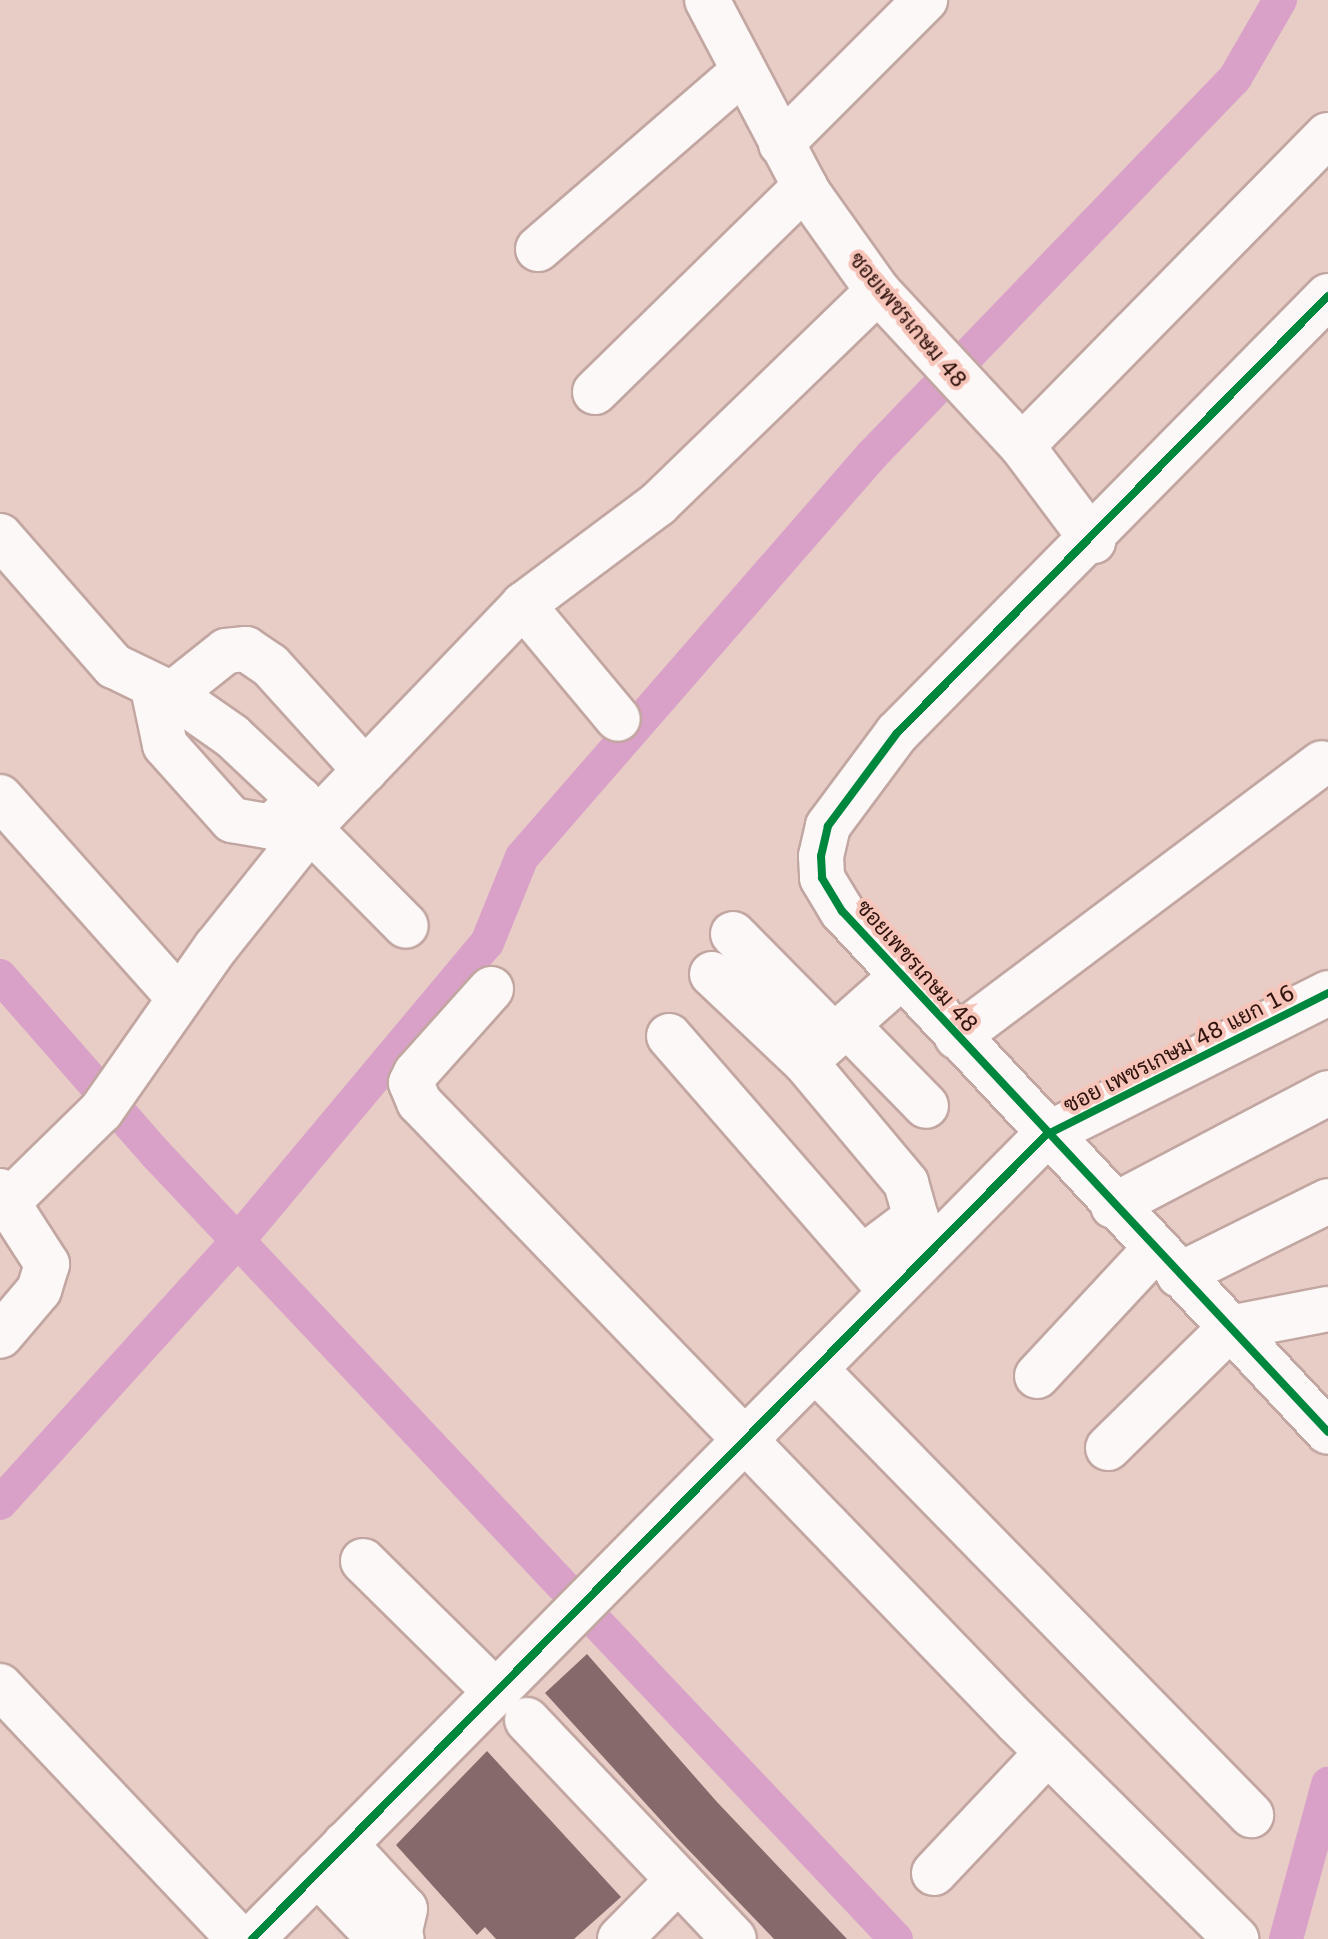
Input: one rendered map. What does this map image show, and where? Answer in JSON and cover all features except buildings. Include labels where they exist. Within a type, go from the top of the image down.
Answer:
[{"type":"street","name":"ซอยเพชรเกษม 48","points":[[707,0],[740,74],[805,186],[878,291],[967,392],[1022,446],[1093,541],[897,733],[828,826],[822,878],[901,977],[1166,1263],[1328,1432]]},
{"type":"street","points":[[781,144],[925,0]]},
{"type":"street","points":[[538,249],[740,74]]},
{"type":"street","points":[[1022,446],[1328,135]]},
{"type":"street","points":[[595,392],[805,186]]},
{"type":"street","points":[[0,1336],[39,1290],[47,1264],[4,1197],[111,1097],[310,816],[365,770],[523,605],[658,504],[878,291]]},
{"type":"street","points":[[1093,541],[1328,296]]},
{"type":"street","points":[[0,536],[114,666],[162,691],[310,816],[406,926]]},
{"type":"street","points":[[523,605],[618,719]]},
{"type":"street","points":[[162,691],[226,651],[246,649],[270,665],[365,770]]},
{"type":"street","points":[[162,691],[165,745],[232,820],[271,827],[310,816]]},
{"type":"street","points":[[957,1037],[1322,763]]},
{"type":"street","points":[[0,797],[179,998]]},
{"type":"street","points":[[733,934],[829,1041],[917,1205],[908,1225],[868,1253]]},
{"type":"street","points":[[712,974],[829,1041],[926,1106]]},
{"type":"street","points":[[829,1041],[901,977]]},
{"type":"street","points":[[491,989],[416,1073],[413,1094],[1047,1753],[1236,1939]]},
{"type":"street","name":"ซอย เพชรเกษม 48 แยก 16","points":[[252,1939],[331,1859],[512,1706],[744,1440],[1046,1135],[1328,993]]},
{"type":"street","points":[[669,1036],[892,1292]]},
{"type":"street","points":[[1113,1206],[1328,1093]]},
{"type":"street","points":[[1037,1376],[1166,1263],[1328,1201]]},
{"type":"street","points":[[1108,1448],[1230,1328],[1328,1309]]},
{"type":"street","points":[[815,1369],[1251,1815]]},
{"type":"street","points":[[363,1561],[512,1706],[734,1939]]},
{"type":"street","points":[[0,1686],[239,1939]]},
{"type":"street","points":[[934,1873],[1047,1753]]},
{"type":"street","points":[[331,1859],[405,1909],[401,1937]]},
{"type":"street","points":[[620,1939],[678,1880]]},
{"type":"waterway","points":[[0,1503],[240,1238],[487,943],[522,857],[872,455],[1235,78],[1280,0]]},
{"type":"waterway","points":[[0,976],[156,1154],[563,1586]]},
{"type":"waterway","points":[[599,1625],[896,1939]]},
{"type":"waterway","points":[[1286,1939],[1328,1784]]},
{"type":"cycle path","points":[[1328,296],[897,733],[828,826],[821,856],[822,878],[842,911],[1328,1432]]},
{"type":"cycle path","points":[[252,1939],[1046,1135],[1328,993]]}]
